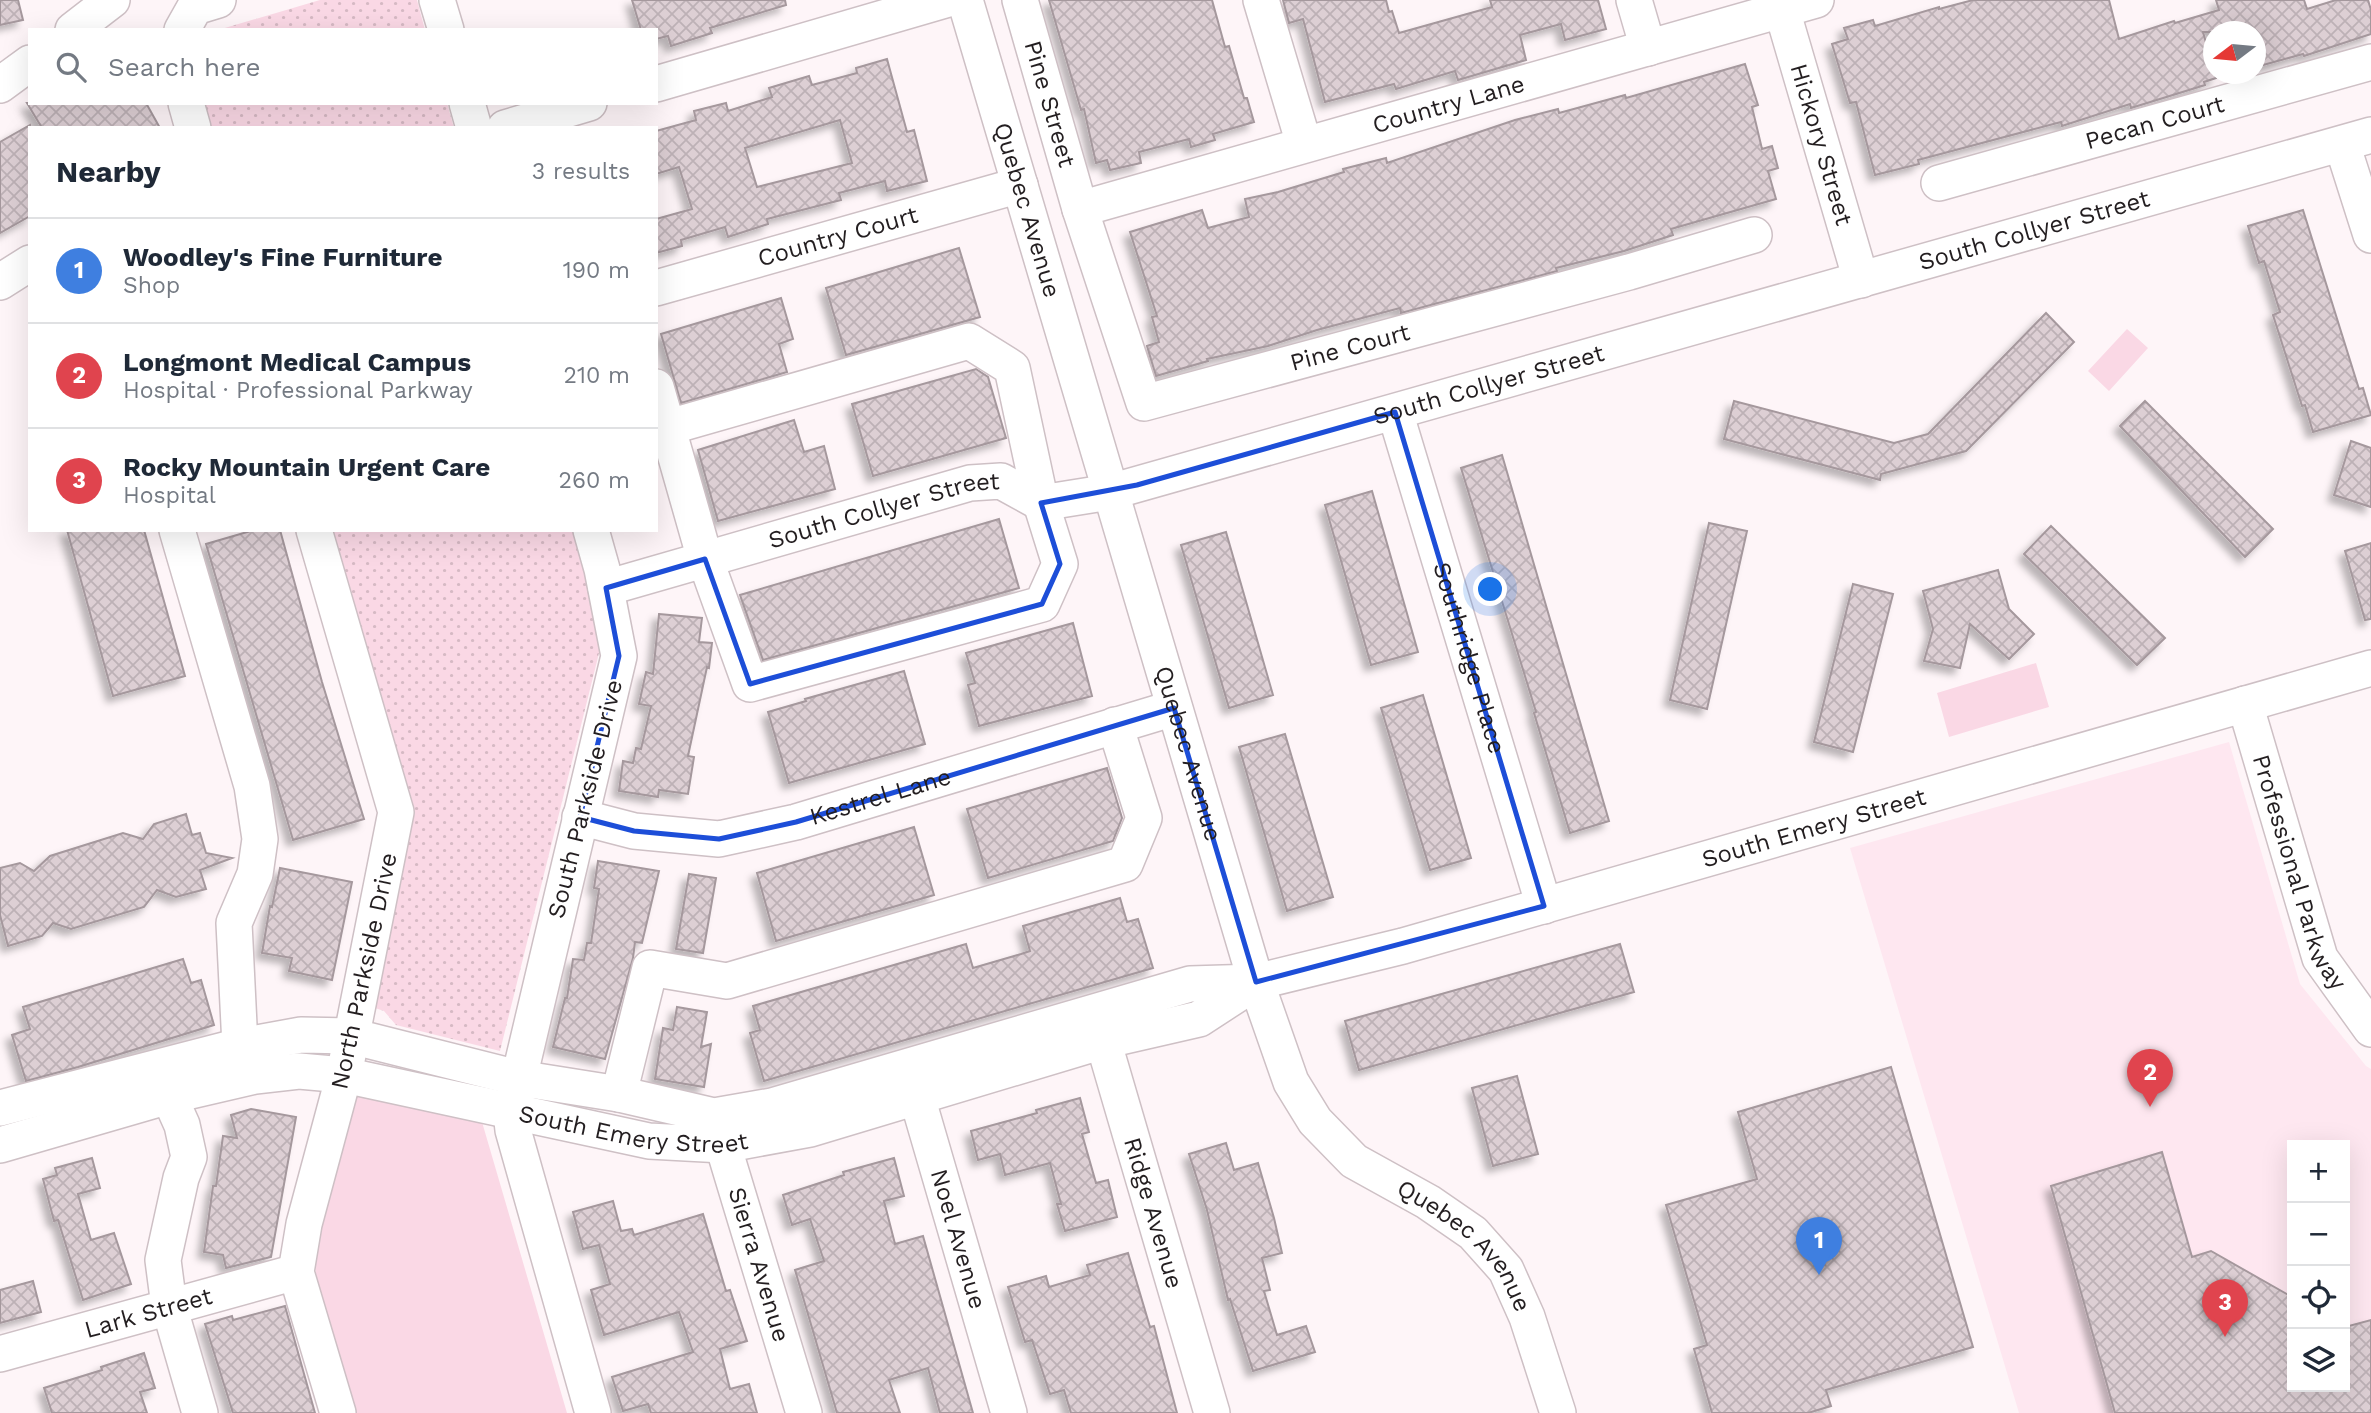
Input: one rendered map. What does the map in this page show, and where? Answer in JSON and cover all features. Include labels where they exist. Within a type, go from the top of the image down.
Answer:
[{"type":"street","points":[[76,28],[112,0]]},
{"type":"street","points":[[437,0],[445,28]]},
{"type":"street","points":[[658,83],[945,0]]},
{"type":"street","name":"Quebec Avenue","points":[[965,0],[1255,982],[1291,1082],[1315,1121],[1354,1161],[1428,1202],[1472,1233],[1506,1270],[1527,1317],[1558,1413]]},
{"type":"street","name":"Pine Street","points":[[1020,0],[1080,209]]},
{"type":"street","points":[[1261,0],[1304,144]]},
{"type":"street","points":[[1634,0],[1648,48]]},
{"type":"street","name":"Country Lane","points":[[1080,209],[1816,0]]},
{"type":"street","name":"Hickory Street","points":[[1782,10],[1861,280]]},
{"type":"street","name":"Pecan Court","points":[[1939,183],[2371,62]]},
{"type":"street","points":[[0,85],[28,64]]},
{"type":"street","points":[[187,105],[192,126]]},
{"type":"street","points":[[468,105],[473,126]]},
{"type":"street","points":[[512,126],[582,105]]},
{"type":"street","points":[[2357,140],[2371,235]]},
{"type":"street","name":"South Collyer Street","points":[[606,588],[970,483],[1001,481],[1041,503],[1110,492],[2357,140]]},
{"type":"street","name":"Country Court","points":[[658,287],[1020,185]]},
{"type":"street","name":"Pine Court","points":[[1080,209],[1144,402],[1629,272],[1754,235]]},
{"type":"street","points":[[0,282],[28,264]]},
{"type":"street","points":[[658,393],[705,559],[750,684],[1042,604],[1060,564],[1041,503],[1012,368],[969,341],[669,428]]},
{"type":"street","name":"Southridge Place","points":[[1395,412],[1544,906]]},
{"type":"street","points":[[178,532],[252,786],[260,839],[255,874],[234,923],[240,1046]]},
{"type":"street","name":"North Parkside Drive","points":[[315,532],[396,812],[344,1075],[304,1224],[296,1272],[338,1413]]},
{"type":"street","name":"South Parkside Drive","points":[[511,1112],[619,656],[592,532]]},
{"type":"street","name":"South Emery Street","points":[[0,1108],[167,1080],[299,1071],[344,1075],[649,1141],[718,1130],[772,1106],[912,1081],[1099,1027],[1199,1019],[1255,982],[1403,946],[2371,668]]},
{"type":"street","name":"Professional Parkway","points":[[2245,704],[2320,958],[2371,1029]]},
{"type":"street","name":"Kestrel Lane","points":[[580,817],[634,831],[719,839],[796,822],[1174,708]]},
{"type":"street","points":[[620,1094],[650,968],[727,981],[1125,864],[1144,818],[1115,725]]},
{"type":"street","name":"Ridge Avenue","points":[[1099,1027],[1212,1413]]},
{"type":"street","name":"South Emery Street","points":[[0,1145],[167,1080],[240,1046],[301,1035],[351,1036],[620,1094],[718,1130]]},
{"type":"street","points":[[167,1080],[182,1125],[188,1157],[163,1260],[169,1307],[200,1413]]},
{"type":"street","name":"Noel Avenue","points":[[912,1081],[1009,1413]]},
{"type":"street","points":[[511,1112],[513,1130],[593,1413]]},
{"type":"street","name":"Sierra Avenue","points":[[718,1130],[804,1413]]},
{"type":"street","name":"Lark Street","points":[[0,1354],[296,1272]]},
{"type":"highlighted area","points":[[1395,412],[1544,906],[1256,982],[1174,708],[796,822],[719,839],[634,831],[580,817],[619,656],[606,588],[705,559],[750,684],[1042,604],[1060,564],[1041,503],[1137,485]]},
{"type":"shaded area","points":[[320,0],[417,0],[424,28],[225,28]]},
{"type":"shaded area","points":[[200,105],[448,105],[453,126],[205,126]]},
{"type":"shaded area","points":[[2127,329],[2148,348],[2109,391],[2088,371]]},
{"type":"shaded area","points":[[324,532],[573,532],[602,641],[500,1051],[396,1025],[384,1011],[369,1006],[404,842]]},
{"type":"shaded area","points":[[2036,663],[2049,707],[1949,737],[1937,693]]},
{"type":"shaded area","points":[[2229,742],[2300,984],[2371,1069],[2371,1413],[2019,1413],[1850,848]]},
{"type":"shaded area","points":[[354,1091],[482,1122],[567,1413],[355,1413],[318,1285],[311,1244]]},
{"type":"building","points":[[0,0],[18,0],[23,20],[0,25]]},
{"type":"building","points":[[632,0],[785,0],[786,5],[710,28],[712,33],[671,46],[668,36],[658,38],[658,28],[640,28]]},
{"type":"building","points":[[1049,0],[1212,0],[1225,47],[1229,46],[1254,122],[1213,134],[1215,140],[1191,147],[1189,139],[1139,152],[1141,163],[1110,170],[1107,160],[1096,163],[1084,109],[1081,110]]},
{"type":"building","points":[[1283,0],[1386,0],[1399,33],[1492,7],[1490,0],[1598,0],[1606,29],[1565,40],[1561,24],[1520,35],[1526,60],[1458,80],[1455,71],[1396,89],[1394,84],[1325,102],[1303,19],[1289,23]]},
{"type":"building","points":[[1973,0],[2109,0],[2119,39],[2219,10],[2216,0],[2304,0],[2307,9],[2336,0],[2368,0],[2371,10],[2371,34],[2304,56],[2303,54],[2266,64],[2266,21],[2203,21],[2205,85],[2131,108],[2130,104],[2062,126],[2061,122],[1918,160],[1919,164],[1875,175],[1856,102],[1850,103],[1832,44],[1848,39],[1844,28],[1873,20],[1875,26]]},
{"type":"building","points":[[887,59],[907,132],[914,130],[927,181],[887,191],[885,181],[839,193],[841,200],[767,219],[768,224],[728,237],[725,227],[681,240],[682,246],[658,252],[658,218],[692,209],[679,167],[658,173],[658,130],[696,120],[694,111],[726,103],[728,111],[772,97],[769,88],[809,76],[812,85],[857,73],[856,68]],"holes":[[[840,120],[852,163],[757,187],[745,148]]]},
{"type":"building","points":[[1745,64],[1758,105],[1752,107],[1762,149],[1772,146],[1778,168],[1768,171],[1776,199],[1671,229],[1673,235],[1556,268],[1557,271],[1401,313],[1400,308],[1268,346],[1207,359],[1208,361],[1156,376],[1147,346],[1159,342],[1152,317],[1157,316],[1130,232],[1202,210],[1208,228],[1249,217],[1245,199],[1278,192],[1344,172],[1343,169],[1386,158],[1387,163],[1515,120],[1558,109],[1559,113],[1625,95],[1626,98]]},
{"type":"building","points":[[28,105],[147,105],[159,126],[41,126]]},
{"type":"building","points":[[28,126],[28,217],[0,233],[0,142]]},
{"type":"building","points":[[2303,210],[2359,389],[2363,388],[2371,415],[2313,432],[2273,315],[2280,312],[2264,261],[2259,263],[2248,226]]},
{"type":"building","points":[[959,248],[980,317],[846,355],[826,288]]},
{"type":"building","points":[[781,298],[793,339],[779,344],[787,372],[681,403],[661,334]]},
{"type":"building","points":[[2046,313],[2074,342],[1966,451],[1881,474],[1880,480],[1724,439],[1734,401],[1894,443],[1928,434]]},
{"type":"building","points":[[976,369],[988,377],[1006,438],[873,476],[852,404]]},
{"type":"building","points":[[2145,401],[2273,529],[2245,557],[2120,426]]},
{"type":"building","points":[[794,420],[804,452],[824,446],[835,489],[718,521],[698,450]]},
{"type":"building","points":[[2351,441],[2371,448],[2371,507],[2334,495]]},
{"type":"building","points":[[1502,455],[1609,821],[1570,833],[1461,468]]},
{"type":"building","points":[[1372,491],[1418,652],[1371,665],[1325,505]]},
{"type":"building","points":[[999,519],[1019,588],[763,660],[740,595]]},
{"type":"building","points":[[1709,523],[1747,531],[1707,709],[1670,700]]},
{"type":"building","points":[[2051,526],[2165,638],[2137,665],[2024,554]]},
{"type":"building","points":[[68,532],[145,532],[185,676],[113,696]]},
{"type":"building","points":[[247,532],[281,532],[364,819],[293,840],[206,544]]},
{"type":"building","points":[[1226,532],[1273,695],[1229,708],[1181,545]]},
{"type":"building","points":[[2371,543],[2371,619],[2365,620],[2345,551]]},
{"type":"building","points":[[1998,570],[2009,609],[2034,634],[2009,659],[1970,624],[1960,668],[1924,661],[1933,629],[1923,591]]},
{"type":"building","points":[[1853,584],[1893,594],[1853,752],[1814,742]]},
{"type":"building","points":[[659,614],[702,618],[699,642],[712,643],[709,668],[707,667],[688,756],[694,757],[688,794],[659,790],[658,797],[619,791],[623,761],[633,763],[636,748],[641,749],[651,706],[639,704],[646,672],[653,674]]},
{"type":"building","points":[[1073,623],[1092,696],[979,726],[968,685],[975,683],[966,653]]},
{"type":"building","points":[[904,671],[925,744],[789,783],[768,712]]},
{"type":"building","points":[[1423,695],[1471,858],[1430,870],[1381,708]]},
{"type":"building","points":[[1285,734],[1333,897],[1287,911],[1239,747]]},
{"type":"building","points":[[1107,768],[1122,818],[1113,841],[988,878],[967,809]]},
{"type":"building","points":[[186,814],[192,835],[200,833],[206,853],[232,858],[200,870],[206,889],[176,897],[157,890],[144,907],[71,929],[53,923],[42,936],[8,946],[0,915],[0,868],[20,863],[34,871],[50,856],[123,833],[143,839],[154,824]]},
{"type":"building","points":[[914,827],[934,895],[776,941],[757,873]]},
{"type":"building","points":[[598,861],[659,871],[642,943],[635,942],[605,1059],[553,1047],[567,998],[573,959],[584,960],[587,943],[591,943],[599,889],[594,888]]},
{"type":"building","points":[[280,868],[352,882],[332,980],[289,971],[292,958],[262,953]]},
{"type":"building","points":[[689,874],[716,878],[703,953],[676,949]]},
{"type":"building","points":[[1120,898],[1127,922],[1138,919],[1153,968],[764,1081],[750,1033],[760,1030],[753,1006],[966,944],[973,968],[1021,954],[1030,951],[1023,926]]},
{"type":"building","points":[[1620,944],[1634,992],[1359,1070],[1345,1021]]},
{"type":"building","points":[[183,959],[191,983],[201,980],[214,1025],[26,1081],[12,1035],[30,1029],[23,1007]]},
{"type":"building","points":[[677,1007],[707,1012],[701,1047],[711,1044],[704,1087],[655,1079],[663,1028],[673,1030]]},
{"type":"building","points":[[1891,1067],[1973,1347],[1826,1390],[1831,1406],[1808,1413],[1712,1413],[1694,1349],[1707,1345],[1666,1205],[1757,1179],[1738,1112]]},
{"type":"building","points":[[1517,1076],[1538,1154],[1493,1166],[1472,1088]]},
{"type":"building","points":[[1080,1098],[1089,1132],[1082,1134],[1096,1183],[1108,1180],[1117,1217],[1065,1231],[1050,1163],[1005,1175],[1000,1154],[978,1160],[971,1131]]},
{"type":"building","points":[[251,1109],[296,1117],[271,1257],[226,1268],[223,1255],[204,1252],[213,1186],[216,1186],[223,1136],[237,1138],[231,1115]]},
{"type":"building","points":[[1226,1143],[1234,1170],[1258,1163],[1274,1218],[1282,1253],[1262,1258],[1270,1290],[1264,1291],[1277,1335],[1306,1326],[1315,1352],[1253,1371],[1230,1299],[1228,1300],[1207,1210],[1189,1154]]},
{"type":"building","points":[[2162,1152],[2192,1257],[2211,1251],[2287,1294],[2287,1392],[2350,1392],[2350,1326],[2371,1320],[2371,1413],[2115,1413],[2051,1186]]},
{"type":"building","points":[[92,1158],[100,1188],[78,1194],[91,1240],[114,1233],[131,1284],[83,1300],[58,1220],[54,1221],[43,1179],[57,1175],[55,1168]]},
{"type":"building","points":[[894,1158],[904,1196],[884,1201],[895,1244],[923,1236],[973,1413],[940,1413],[928,1368],[889,1380],[900,1413],[837,1413],[795,1270],[824,1261],[810,1219],[792,1225],[783,1195],[844,1175],[843,1172]]},
{"type":"building","points":[[613,1201],[621,1231],[632,1229],[634,1235],[703,1214],[726,1291],[730,1290],[747,1341],[720,1349],[730,1389],[749,1384],[757,1413],[651,1413],[648,1404],[623,1411],[612,1377],[693,1352],[679,1312],[604,1335],[591,1290],[610,1284],[599,1245],[583,1249],[573,1212]]},
{"type":"building","points":[[1128,1253],[1150,1327],[1154,1326],[1177,1413],[1071,1413],[1064,1390],[1050,1394],[1032,1340],[1025,1342],[1008,1287],[1046,1276],[1049,1287],[1090,1275],[1087,1265]]},
{"type":"building","points":[[33,1281],[41,1312],[0,1323],[0,1290]]},
{"type":"building","points":[[285,1306],[315,1413],[233,1413],[205,1324],[232,1316],[233,1320]]},
{"type":"building","points":[[144,1353],[155,1388],[140,1392],[147,1413],[52,1413],[44,1388],[102,1370],[101,1367]]},
{"type":"place","name":"Longmont Medical Campus","points":[[2150,1107]]},
{"type":"place","name":"Woodley's Fine Furniture","points":[[1819,1275]]},
{"type":"place","name":"Rocky Mountain Urgent Care","points":[[2225,1337]]}]
